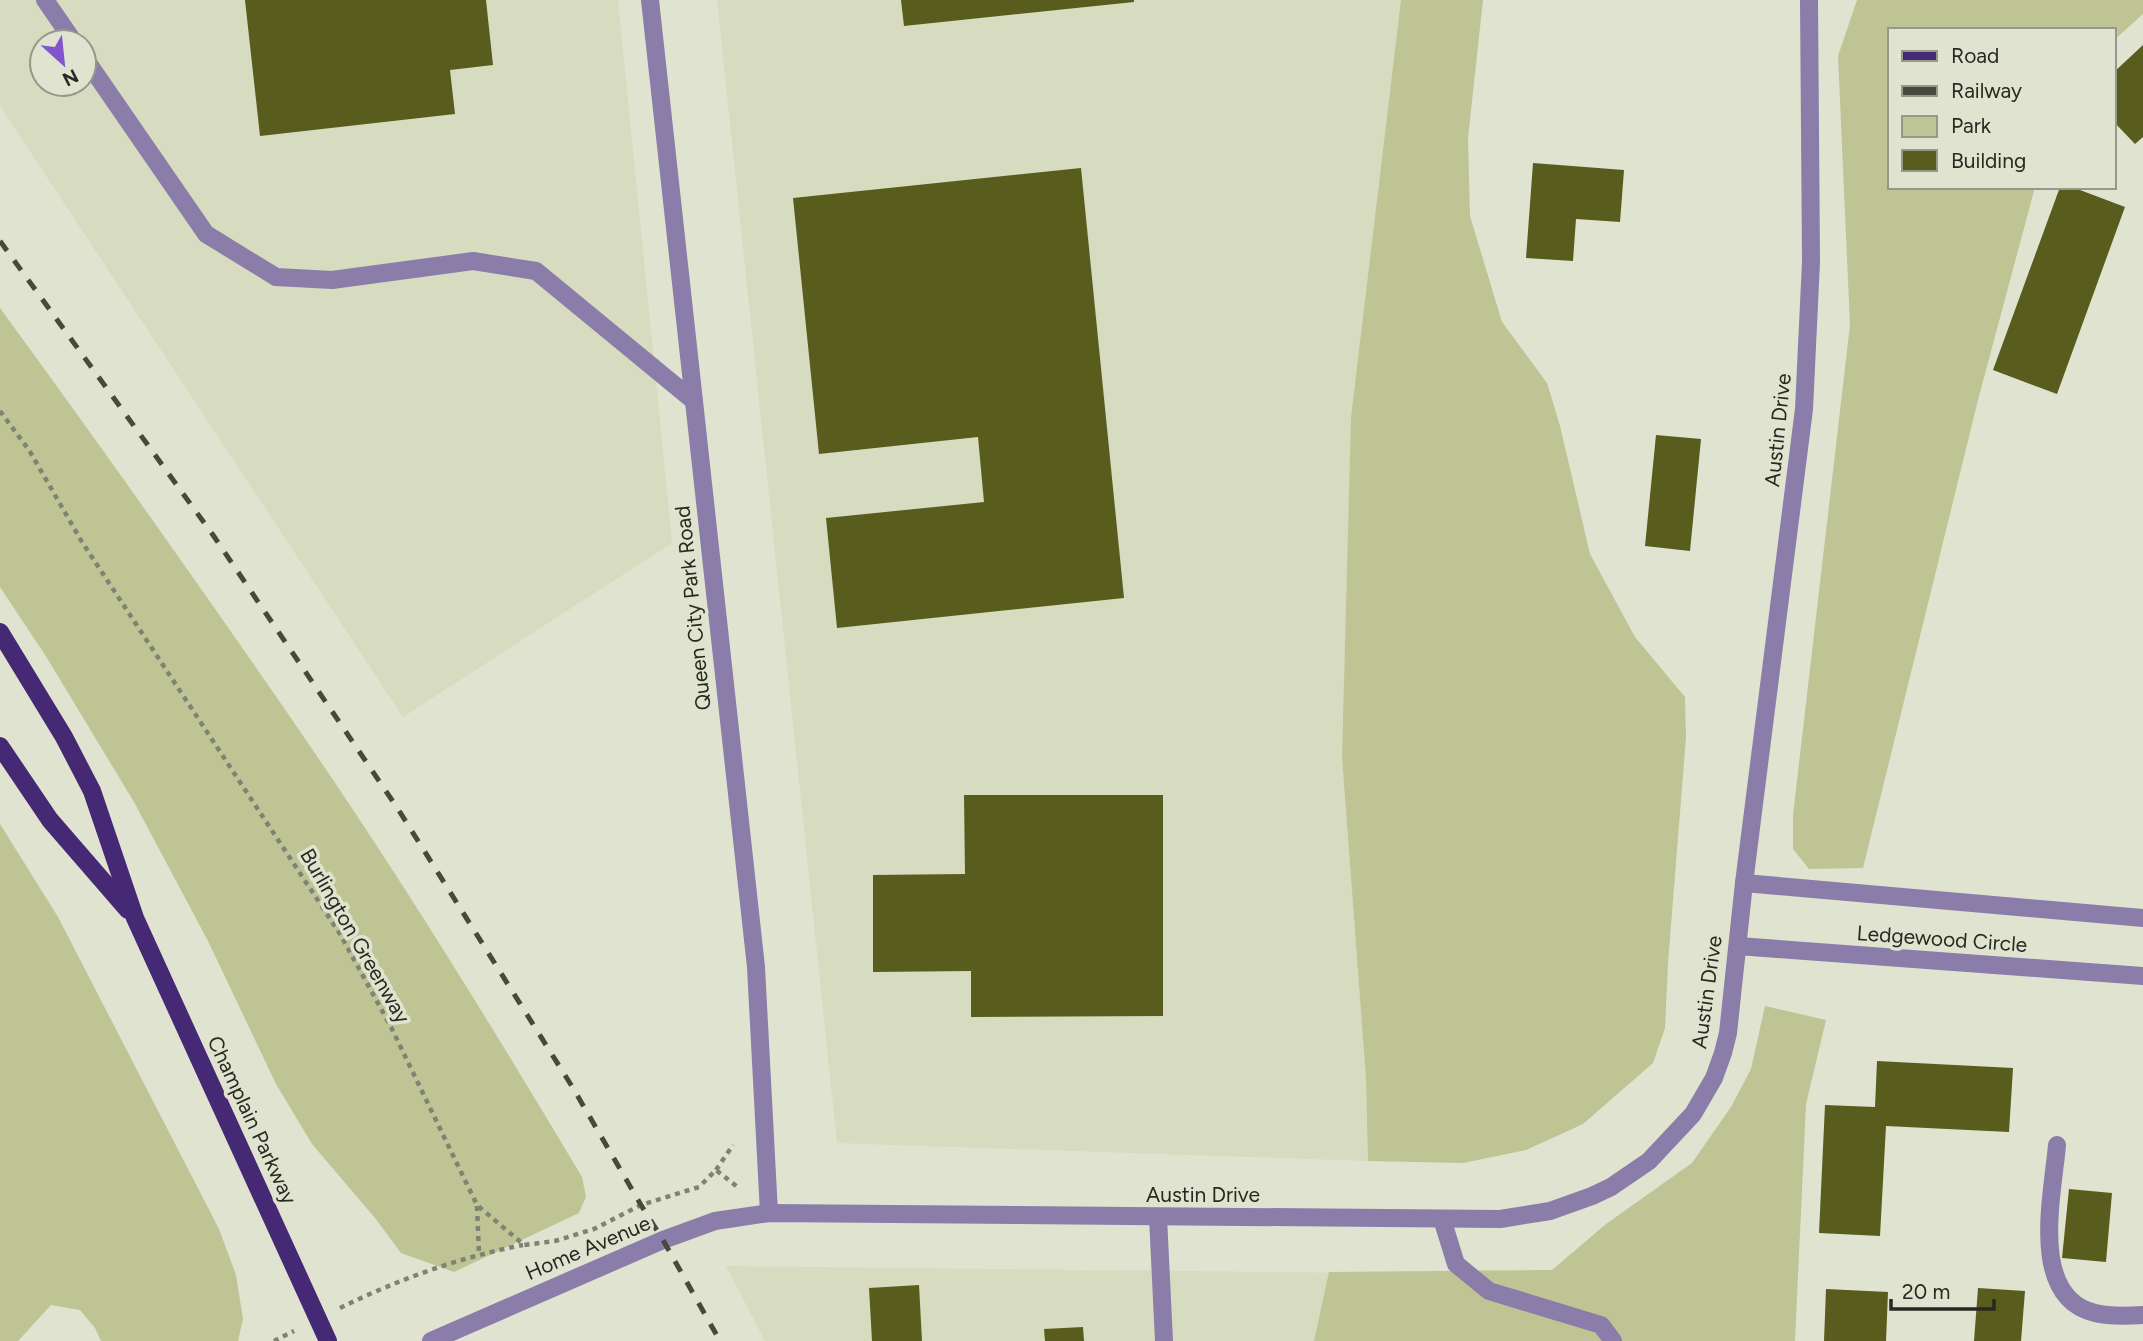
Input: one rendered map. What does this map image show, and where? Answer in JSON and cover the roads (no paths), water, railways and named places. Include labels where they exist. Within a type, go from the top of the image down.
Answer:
[{"type":"main road","name":"Champlain Parkway","points":[[0,632],[64,737],[92,791],[135,918],[328,1341]]},
{"type":"main road","name":"Champlain Parkway","points":[[0,746],[50,820],[135,918]]},
{"type":"street","points":[[45,0],[64,28]]},
{"type":"street","name":"Queen City Park Road","points":[[650,0],[755,967],[769,1213]]},
{"type":"street","name":"Austin Drive","points":[[769,1213],[1500,1219],[1571,1204],[1611,1186],[1649,1161],[1693,1114],[1714,1078],[1728,1032],[1744,883],[1801,447],[1811,262],[1810,0]]},
{"type":"street","points":[[98,77],[206,234],[276,277],[332,280],[473,261],[536,271],[694,401]]},
{"type":"street","name":"Ledgewood Circle","points":[[1744,883],[2143,918]]},
{"type":"street","name":"Ledgewood Circle","points":[[1738,946],[2143,976]]},
{"type":"street","points":[[2057,1145],[2048,1247],[2050,1264],[2056,1279],[2078,1306],[2095,1313],[2143,1315]]},
{"type":"street","name":"Home Avenue","points":[[431,1341],[663,1240],[715,1221],[769,1213]]},
{"type":"street","points":[[1158,1217],[1164,1341]]},
{"type":"street","points":[[1442,1219],[1456,1264],[1489,1291],[1601,1325],[1613,1341]]},
{"type":"railway","points":[[0,241],[213,535],[398,809],[573,1088],[720,1341]]}]
